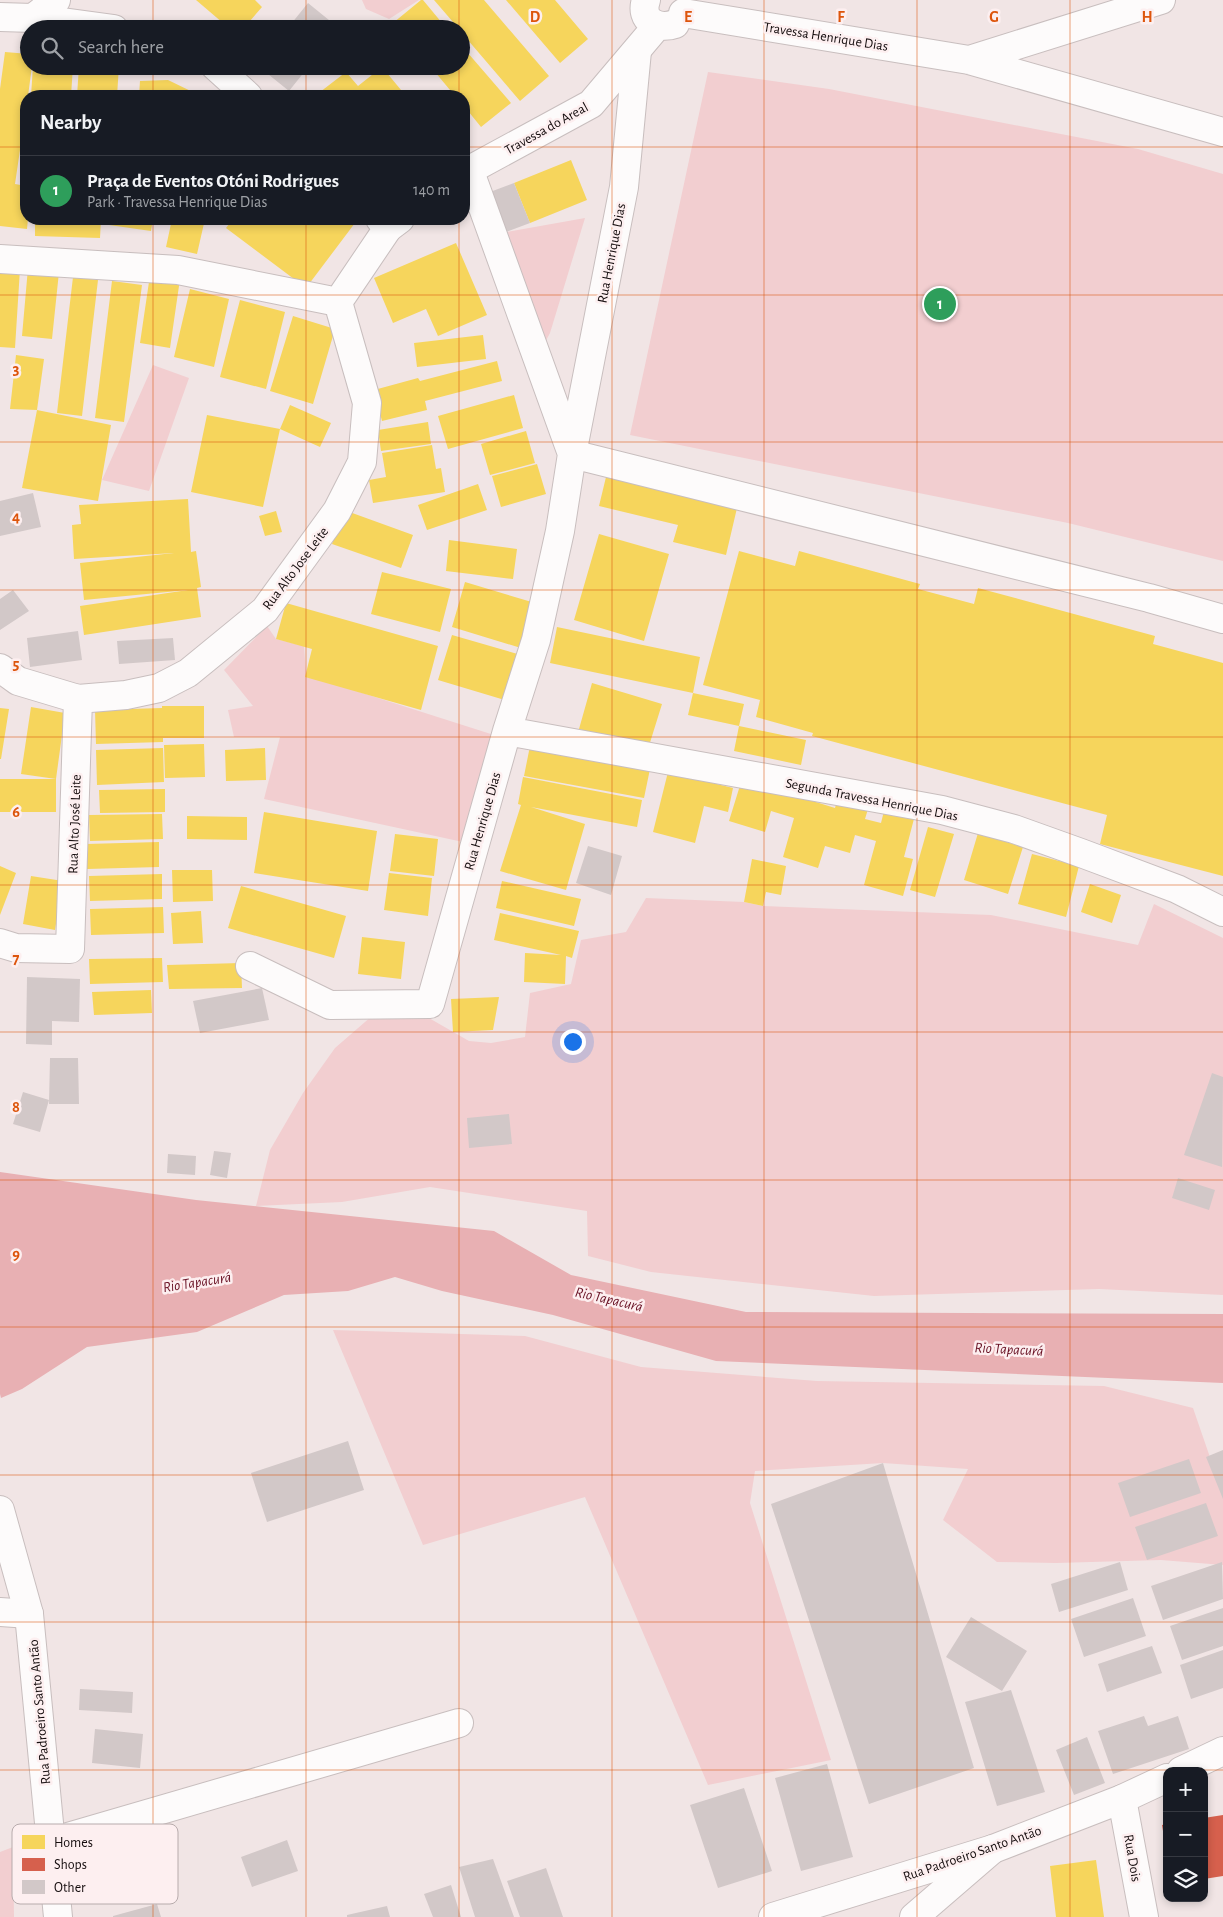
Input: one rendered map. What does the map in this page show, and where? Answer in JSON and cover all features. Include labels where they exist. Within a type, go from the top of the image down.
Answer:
[{"type":"street","points":[[33,18],[56,0]]},
{"type":"street","points":[[646,0],[645,11],[648,18],[658,26],[664,27],[676,24],[683,7]]},
{"type":"street","name":"Travessa Henrique Dias","points":[[969,60],[1161,0]]},
{"type":"street","name":"Travessa Henrique Dias","points":[[683,7],[969,60],[1223,132]]},
{"type":"street","points":[[0,17],[48,20]]},
{"type":"street","name":"Travessa do Areal","points":[[470,169],[591,104],[658,26]]},
{"type":"street","name":"Rua Henrique Dias","points":[[250,966],[330,1006],[430,1004],[536,640],[560,531],[572,454],[624,187],[637,51]]},
{"type":"street","points":[[225,75],[241,90]]},
{"type":"street","name":"Rua Henrique Dias","points":[[470,182],[572,454]]},
{"type":"street","points":[[0,259],[178,270],[338,302],[387,225]]},
{"type":"street","name":"Rua Alto Jose Leite","points":[[0,668],[18,681],[78,699],[126,695],[159,688],[188,673],[265,610],[338,510],[362,462],[367,403],[338,302]]},
{"type":"street","points":[[572,454],[1130,594],[1223,620]]},
{"type":"street","name":"Rua Alto José Leite","points":[[0,943],[16,948],[70,949],[78,699]]},
{"type":"street","name":"Segunda Travessa Henrique Dias","points":[[508,731],[951,813],[1014,829],[1081,853],[1177,889],[1223,912]]},
{"type":"street","name":"Rua Padroeiro Santo Antão","points":[[0,1510],[29,1614],[49,1824]]},
{"type":"street","points":[[0,1612],[29,1614]]},
{"type":"street","points":[[113,1824],[459,1723]]},
{"type":"street","points":[[1189,1767],[1223,1751]]},
{"type":"street","name":"Rua Padroeiro Santo Antão","points":[[773,1917],[993,1849],[1122,1799],[1163,1780]]},
{"type":"street","name":"Rua Dois","points":[[1122,1799],[1144,1917]]},
{"type":"street","points":[[914,1917],[993,1849]]},
{"type":"street","name":"Rua Padroeiro Santo Antão","points":[[57,1904],[58,1917]]},
{"type":"shaded area","points":[[362,0],[419,0],[389,19],[366,9]]},
{"type":"shaded area","points":[[708,72],[829,89],[1138,149],[1223,174],[1223,561],[1068,523],[630,435]]},
{"type":"shaded area","points":[[585,218],[550,333],[542,348],[501,233]]},
{"type":"shaded area","points":[[153,365],[189,378],[149,491],[102,480]]},
{"type":"shaded area","points":[[267,626],[276,639],[304,646],[306,675],[494,735],[463,842],[264,799],[280,737],[234,737],[228,710],[253,706],[224,670]]},
{"type":"shaded area","points":[[646,898],[744,902],[763,906],[991,915],[1138,945],[1154,904],[1223,938],[1223,1295],[1099,1289],[874,1296],[651,1272],[588,1256],[587,1211],[430,1187],[342,1202],[256,1206],[270,1150],[303,1093],[335,1048],[380,1009],[408,1006],[469,1041],[491,1043],[525,1037],[530,993],[571,984],[581,940],[626,932]]},
{"type":"shaded area","points":[[333,1330],[525,1336],[641,1367],[817,1381],[1104,1386],[1193,1408],[1223,1495],[1223,1565],[1161,1560],[1056,1563],[997,1562],[943,1520],[968,1469],[883,1463],[755,1471],[750,1503],[831,1760],[708,1785],[585,1497],[423,1545]]},
{"type":"shaded area","points":[[12,1847],[12,1904],[14,1904],[14,1917],[0,1917],[0,1852]]},
{"type":"water","name":"Rio Tapacurá","points":[[0,1172],[196,1200],[494,1231],[571,1275],[746,1312],[1223,1314],[1223,1383],[716,1361],[553,1315],[442,1291],[395,1277],[348,1291],[284,1295],[197,1332],[87,1347],[22,1389],[1,1398]]},
{"type":"building: Homes","points":[[196,0],[255,0],[262,7],[251,20],[219,20]]},
{"type":"building: Homes","points":[[423,0],[440,20],[397,20]]},
{"type":"building: Homes","points":[[434,0],[484,0],[549,76],[520,101],[470,43],[470,20],[451,20]]},
{"type":"building: Homes","points":[[506,0],[555,0],[588,39],[560,63]]},
{"type":"building: Homes","points":[[5,52],[20,53],[20,75],[31,75],[29,90],[20,90],[20,150],[15,184],[20,185],[20,225],[27,225],[27,229],[0,226],[0,89]]},
{"type":"building: Homes","points":[[470,55],[511,103],[481,127],[470,113],[470,90],[450,90],[438,75],[470,75]]},
{"type":"building: Homes","points":[[32,75],[72,75],[71,90],[31,90]]},
{"type":"building: Homes","points":[[78,75],[118,75],[117,90],[77,90]]},
{"type":"building: Homes","points":[[342,75],[349,75],[358,86],[372,75],[389,75],[401,90],[323,90]]},
{"type":"building: Homes","points":[[168,80],[189,90],[139,90],[140,81]]},
{"type":"building: Homes","points":[[571,160],[587,200],[530,223],[514,183]]},
{"type":"building: Homes","points":[[35,225],[101,225],[100,238],[35,236]]},
{"type":"building: Homes","points":[[109,225],[152,225],[151,231]]},
{"type":"building: Homes","points":[[171,225],[204,225],[197,254],[166,247]]},
{"type":"building: Homes","points":[[228,225],[353,225],[306,288],[226,228]]},
{"type":"building: Homes","points":[[456,243],[487,315],[438,336],[426,309],[393,323],[374,278]]},
{"type":"building: Homes","points":[[0,268],[20,269],[15,348],[0,347]]},
{"type":"building: Homes","points":[[28,268],[59,272],[52,339],[22,336]]},
{"type":"building: Homes","points":[[150,275],[180,279],[170,348],[140,343]]},
{"type":"building: Homes","points":[[73,277],[98,280],[82,416],[57,413]]},
{"type":"building: Homes","points":[[112,281],[142,285],[124,422],[95,418]]},
{"type":"building: Homes","points":[[190,289],[229,299],[214,367],[174,357]]},
{"type":"building: Homes","points":[[240,300],[285,312],[266,389],[220,377]]},
{"type":"building: Homes","points":[[293,316],[335,329],[313,404],[270,391]]},
{"type":"building: Homes","points":[[483,335],[486,359],[417,367],[414,343]]},
{"type":"building: Homes","points":[[16,355],[44,359],[37,410],[10,409]]},
{"type":"building: Homes","points":[[497,361],[502,381],[425,401],[427,410],[382,421],[374,390],[418,378],[420,381]]},
{"type":"building: Homes","points":[[514,395],[523,428],[448,449],[438,416]]},
{"type":"building: Homes","points":[[290,405],[331,423],[320,447],[280,429]]},
{"type":"building: Homes","points":[[37,410],[111,425],[98,501],[22,488]]},
{"type":"building: Homes","points":[[207,415],[280,429],[263,507],[191,492]]},
{"type":"building: Homes","points":[[428,422],[431,444],[381,451],[378,430]]},
{"type":"building: Homes","points":[[526,431],[535,463],[490,475],[481,444]]},
{"type":"building: Homes","points":[[432,445],[436,469],[441,468],[445,492],[373,503],[369,480],[386,477],[382,453]]},
{"type":"building: Homes","points":[[537,464],[546,494],[501,507],[492,476]]},
{"type":"building: Homes","points":[[606,477],[737,508],[726,555],[673,542],[678,525],[599,506]]},
{"type":"building: Homes","points":[[478,484],[487,510],[427,530],[418,505]]},
{"type":"building: Homes","points":[[188,499],[191,552],[196,551],[201,587],[197,588],[201,617],[84,635],[80,606],[188,590],[84,600],[80,563],[174,553],[74,559],[72,525],[81,524],[79,505]]},
{"type":"building: Homes","points":[[344,510],[413,535],[401,568],[332,544]]},
{"type":"building: Homes","points":[[276,511],[282,532],[265,536],[259,516]]},
{"type":"building: Homes","points":[[599,534],[669,554],[644,641],[574,620]]},
{"type":"building: Homes","points":[[449,540],[517,549],[513,579],[446,571]]},
{"type":"building: Homes","points":[[739,551],[795,566],[799,551],[920,584],[918,589],[974,604],[978,588],[1155,636],[1153,644],[1223,663],[1223,876],[1100,844],[1107,815],[812,736],[813,733],[756,717],[760,700],[703,685]]},
{"type":"building: Homes","points":[[382,572],[451,589],[440,632],[371,614]]},
{"type":"building: Homes","points":[[465,582],[535,603],[521,648],[452,627]]},
{"type":"building: Homes","points":[[286,603],[438,646],[421,710],[305,677],[312,649],[276,639]]},
{"type":"building: Homes","points":[[557,627],[700,657],[693,693],[550,663]]},
{"type":"building: Homes","points":[[452,635],[521,655],[508,701],[438,680]]},
{"type":"building: Homes","points":[[592,683],[662,704],[648,749],[579,729]]},
{"type":"building: Homes","points":[[693,693],[744,704],[739,726],[688,715]]},
{"type":"building: Homes","points":[[162,706],[204,706],[204,738],[163,738],[163,742],[96,744],[95,710],[162,708]]},
{"type":"building: Homes","points":[[31,707],[65,713],[56,779],[21,774]]},
{"type":"building: Homes","points":[[0,708],[9,709],[1,759],[0,759]]},
{"type":"building: Homes","points":[[739,726],[806,740],[801,765],[734,751]]},
{"type":"building: Homes","points":[[204,744],[205,777],[165,778],[164,745]]},
{"type":"building: Homes","points":[[530,746],[650,769],[644,798],[524,776]]},
{"type":"building: Homes","points":[[163,748],[164,782],[97,785],[96,750]]},
{"type":"building: Homes","points":[[265,748],[266,780],[226,781],[225,750]]},
{"type":"building: Homes","points":[[668,772],[733,788],[728,812],[704,806],[695,843],[653,832]]},
{"type":"building: Homes","points":[[523,777],[642,800],[637,827],[531,807],[585,824],[566,890],[500,871],[521,805],[518,804]]},
{"type":"building: Homes","points":[[0,779],[56,779],[56,812],[0,812]]},
{"type":"building: Homes","points":[[742,779],[835,808],[837,801],[868,809],[865,819],[881,823],[885,807],[915,815],[904,857],[913,859],[903,896],[864,885],[876,841],[855,835],[850,853],[825,846],[818,868],[783,857],[794,818],[771,811],[765,832],[729,821]]},
{"type":"building: Homes","points":[[165,789],[165,812],[100,813],[99,790]]},
{"type":"building: Homes","points":[[264,812],[377,831],[368,891],[254,873]]},
{"type":"building: Homes","points":[[162,814],[163,839],[90,841],[89,815]]},
{"type":"building: Homes","points":[[187,816],[247,817],[247,840],[187,839]]},
{"type":"building: Homes","points":[[928,827],[954,834],[935,897],[910,890]]},
{"type":"building: Homes","points":[[978,833],[1023,847],[1008,894],[964,880]]},
{"type":"building: Homes","points":[[395,834],[438,839],[434,876],[390,871]]},
{"type":"building: Homes","points":[[159,842],[159,867],[87,869],[86,844]]},
{"type":"building: Homes","points":[[1032,854],[1079,866],[1066,917],[1018,904]]},
{"type":"building: Homes","points":[[752,859],[786,866],[781,895],[766,892],[763,906],[744,902]]},
{"type":"building: Homes","points":[[0,866],[16,873],[0,915]]},
{"type":"building: Homes","points":[[172,870],[212,870],[213,901],[173,902]]},
{"type":"building: Homes","points":[[389,873],[432,878],[428,916],[384,910]]},
{"type":"building: Homes","points":[[162,874],[162,899],[90,901],[89,876]]},
{"type":"building: Homes","points":[[31,876],[63,881],[55,930],[23,924]]},
{"type":"building: Homes","points":[[502,881],[581,899],[574,926],[496,908]]},
{"type":"building: Homes","points":[[1090,884],[1121,895],[1112,923],[1081,912]]},
{"type":"building: Homes","points":[[241,886],[346,916],[334,958],[228,928]]},
{"type":"building: Homes","points":[[163,907],[164,933],[91,935],[90,909]]},
{"type":"building: Homes","points":[[201,911],[203,943],[173,944],[171,913]]},
{"type":"building: Homes","points":[[500,913],[579,931],[572,958],[566,956],[565,984],[524,982],[525,953],[561,955],[494,940]]},
{"type":"building: Homes","points":[[362,937],[405,942],[401,979],[358,974]]},
{"type":"building: Homes","points":[[162,958],[163,982],[90,984],[89,959]]},
{"type":"building: Homes","points":[[241,963],[242,988],[169,989],[167,965]]},
{"type":"building: Homes","points":[[151,990],[152,1013],[94,1015],[92,992]]},
{"type":"building: Homes","points":[[499,997],[493,1030],[453,1032],[451,999]]},
{"type":"building: Homes","points":[[1096,1860],[1104,1917],[1056,1917],[1050,1866]]},
{"type":"building: Shops","points":[[1223,1815],[1223,1876],[1208,1878],[1208,1857],[1208,1817]]},
{"type":"building: Other","points":[[308,3],[329,20],[294,20]]},
{"type":"building: Other","points":[[269,75],[302,75],[288,90]]},
{"type":"building: Other","points":[[514,183],[530,223],[506,232],[490,192]]},
{"type":"building: Other","points":[[33,493],[41,527],[0,536],[0,501]]},
{"type":"building: Other","points":[[13,590],[29,611],[0,630],[0,599]]},
{"type":"building: Other","points":[[78,631],[82,660],[30,667],[27,638]]},
{"type":"building: Other","points":[[173,638],[175,660],[119,664],[117,641]]},
{"type":"building: Other","points":[[588,846],[622,856],[611,895],[576,883]]},
{"type":"building: Other","points":[[27,977],[80,979],[79,1022],[52,1021],[52,1045],[26,1044]]},
{"type":"building: Other","points":[[262,988],[269,1020],[200,1033],[193,1001]]},
{"type":"building: Other","points":[[50,1058],[78,1058],[79,1104],[49,1104]]},
{"type":"building: Other","points":[[1212,1073],[1223,1077],[1222,1167],[1184,1155]]},
{"type":"building: Other","points":[[23,1092],[49,1100],[40,1132],[13,1124]]},
{"type":"building: Other","points":[[509,1114],[512,1144],[469,1148],[467,1118]]},
{"type":"building: Other","points":[[214,1151],[231,1153],[227,1178],[210,1175]]},
{"type":"building: Other","points":[[168,1154],[196,1156],[195,1175],[167,1173]]},
{"type":"building: Other","points":[[1178,1178],[1215,1190],[1209,1210],[1172,1198]]},
{"type":"building: Other","points":[[348,1441],[364,1490],[267,1522],[251,1473]]},
{"type":"building: Other","points":[[1223,1450],[1223,1499],[1206,1457]]},
{"type":"building: Other","points":[[1189,1459],[1201,1493],[1130,1517],[1118,1483]]},
{"type":"building: Other","points":[[883,1463],[974,1768],[869,1804],[771,1504]]},
{"type":"building: Other","points":[[1206,1503],[1218,1536],[1147,1560],[1135,1527]]},
{"type":"building: Other","points":[[1120,1562],[1128,1590],[1059,1612],[1051,1584]]},
{"type":"building: Other","points":[[1222,1562],[1223,1599],[1163,1620],[1151,1586]]},
{"type":"building: Other","points":[[1133,1598],[1146,1636],[1084,1657],[1071,1619]]},
{"type":"building: Other","points":[[1223,1608],[1223,1646],[1182,1660],[1170,1626]]},
{"type":"building: Other","points":[[971,1617],[1027,1651],[1002,1691],[946,1657]]},
{"type":"building: Other","points":[[1152,1646],[1162,1673],[1107,1692],[1098,1664]]},
{"type":"building: Other","points":[[1223,1650],[1223,1688],[1191,1699],[1180,1665]]},
{"type":"building: Other","points":[[80,1689],[133,1692],[132,1713],[79,1710]]},
{"type":"building: Other","points":[[1011,1690],[1045,1792],[997,1806],[965,1702]]},
{"type":"building: Other","points":[[1144,1716],[1148,1726],[1178,1716],[1189,1749],[1113,1774],[1098,1731]]},
{"type":"building: Other","points":[[95,1729],[143,1734],[140,1768],[92,1763]]},
{"type":"building: Other","points":[[1087,1737],[1105,1783],[1074,1795],[1056,1750]]},
{"type":"building: Other","points":[[827,1764],[853,1857],[801,1871],[775,1778]]},
{"type":"building: Other","points":[[744,1788],[772,1871],[718,1888],[690,1805]]},
{"type":"building: Other","points":[[287,1840],[298,1871],[252,1887],[241,1857]]},
{"type":"building: Other","points":[[493,1859],[514,1917],[475,1917],[459,1867]]},
{"type":"building: Other","points":[[546,1868],[563,1917],[520,1917],[507,1881]]},
{"type":"building: Other","points":[[451,1885],[461,1917],[433,1917],[424,1894]]},
{"type":"building: Other","points":[[157,1904],[161,1917],[113,1917],[113,1916]]},
{"type":"building: Other","points":[[387,1906],[390,1917],[347,1917],[347,1915]]},
{"type":"place","name":"Praça de Eventos Otóni Rodrigues","points":[[940,304]]}]
